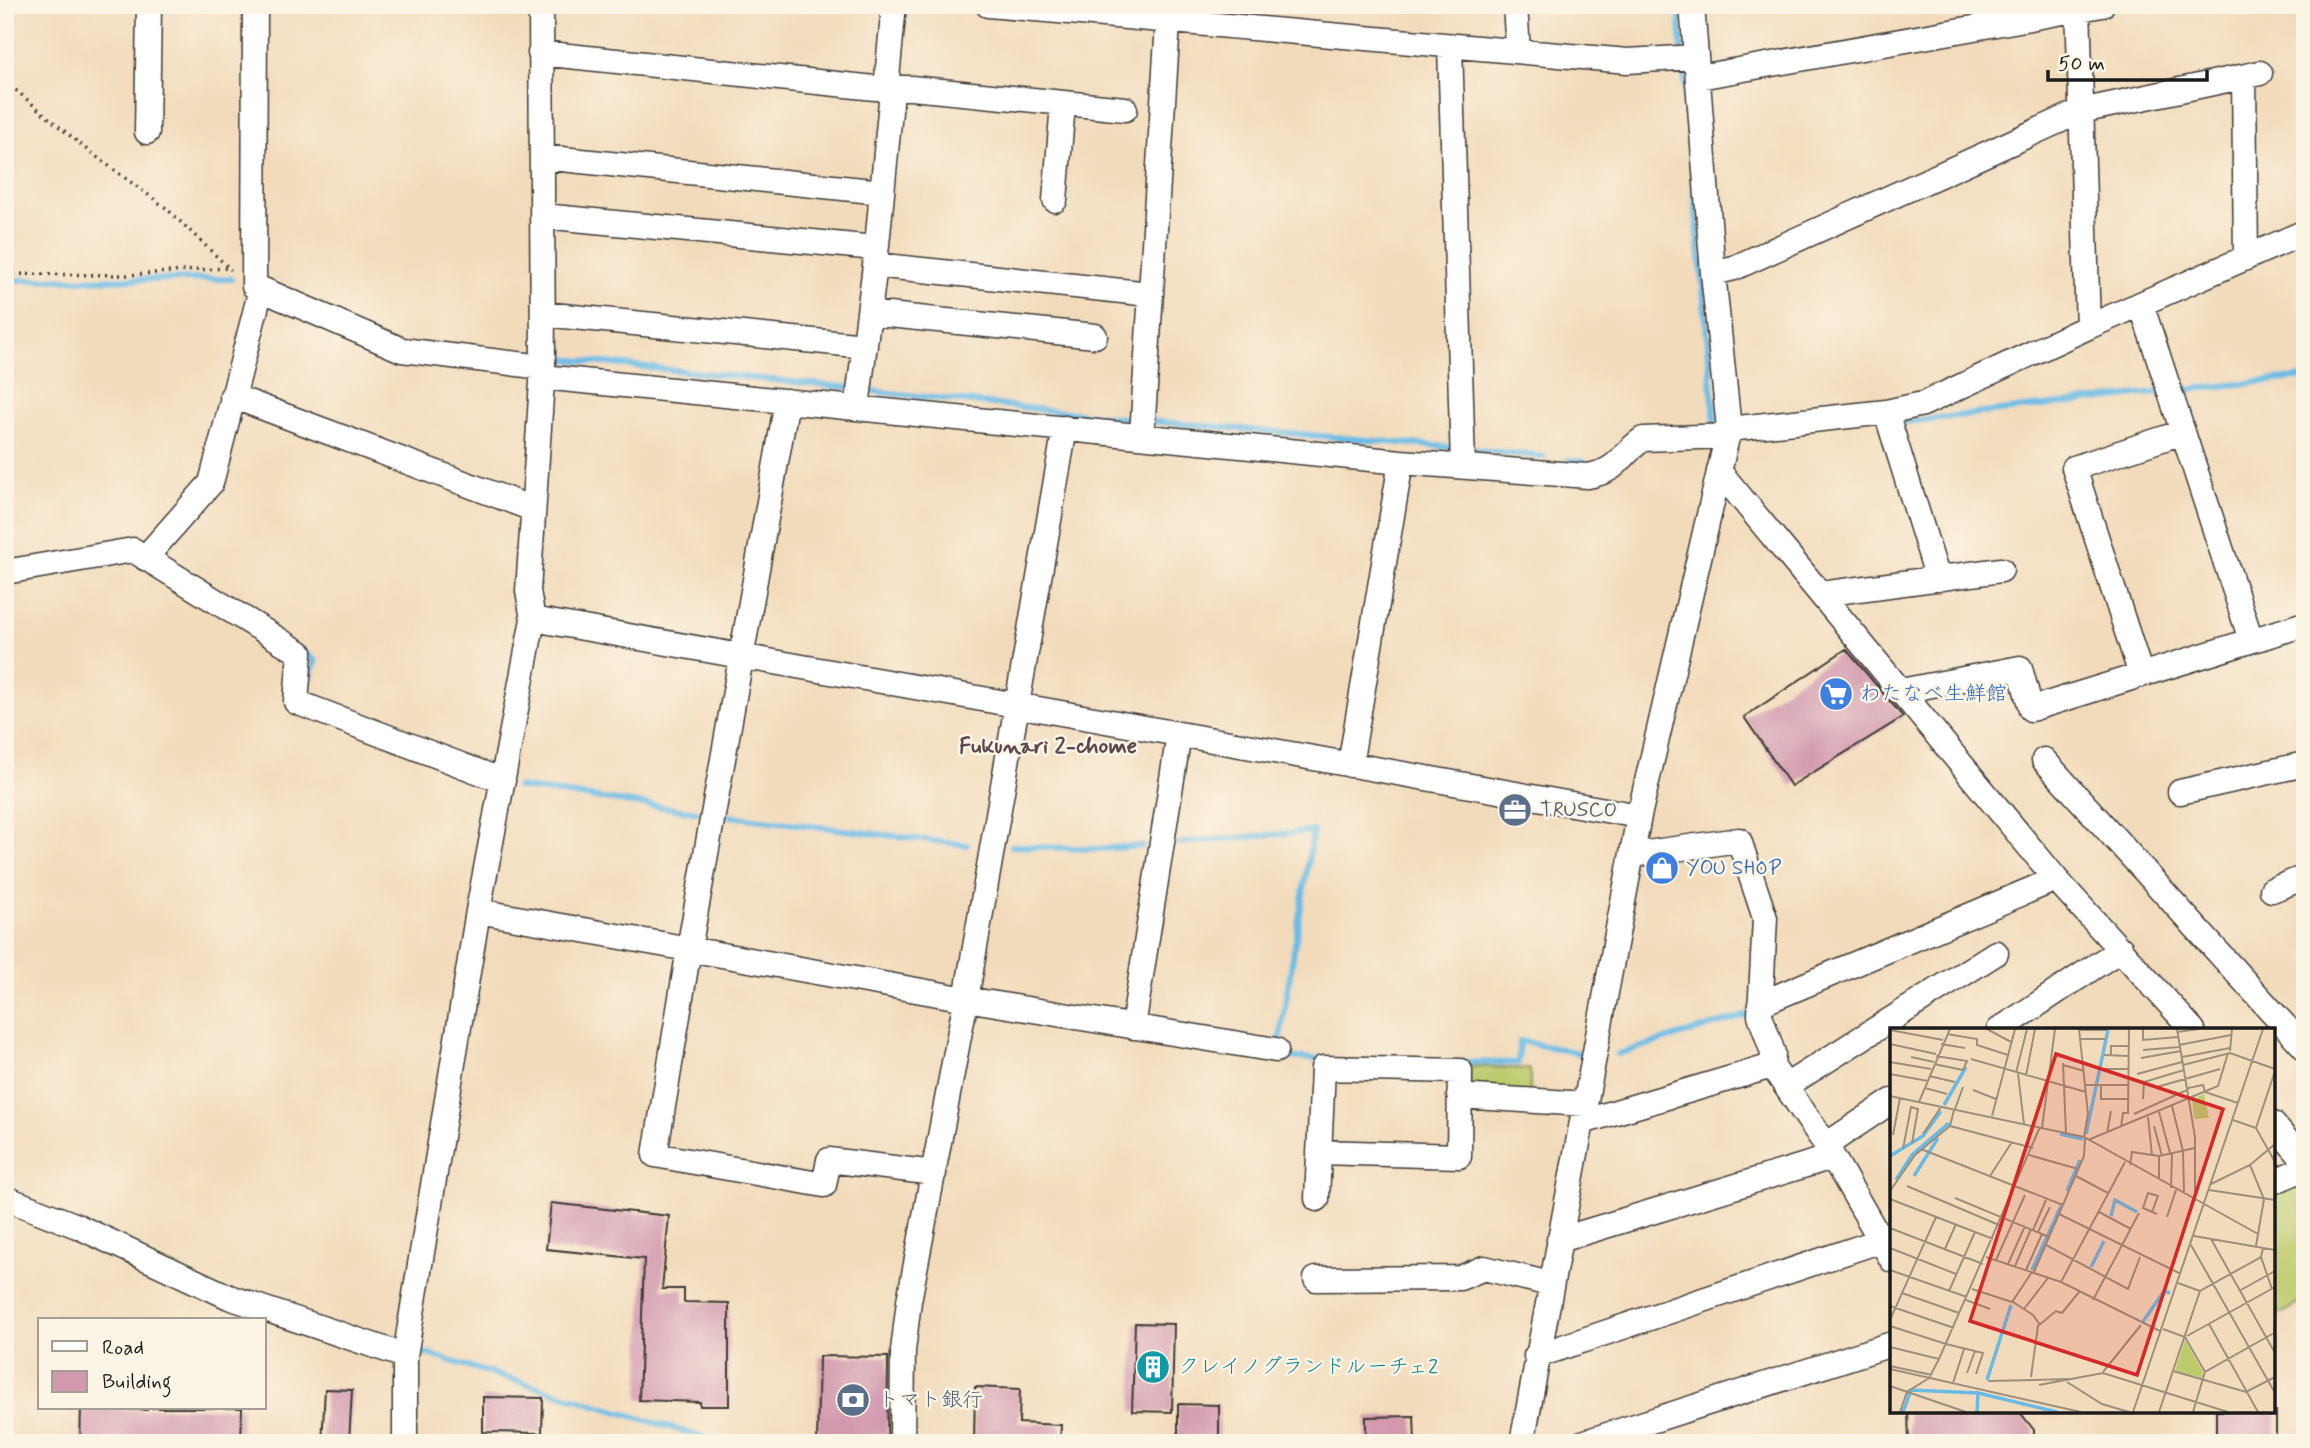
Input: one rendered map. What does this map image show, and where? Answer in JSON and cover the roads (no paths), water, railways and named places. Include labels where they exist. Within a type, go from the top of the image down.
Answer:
[{"type":"street","points":[[147,132],[149,5]]},
{"type":"street","points":[[145,558],[211,483],[258,287],[255,5]]},
{"type":"street","points":[[405,1443],[405,1356],[478,911],[533,619],[528,591],[542,372],[543,314],[541,5]]},
{"type":"street","points":[[859,396],[891,101],[887,78],[894,5]]},
{"type":"street","points":[[988,5],[1169,13],[1450,46],[1628,61],[1690,62],[2086,7],[2081,111],[2088,327]]},
{"type":"street","points":[[1515,5],[1518,51]]},
{"type":"street","points":[[1522,1443],[1536,1356],[1639,816],[1729,433],[1690,62],[1692,5]]},
{"type":"street","points":[[1143,424],[1169,13]]},
{"type":"street","points":[[1450,46],[1462,455]]},
{"type":"street","points":[[540,53],[1125,110]]},
{"type":"street","points":[[1713,273],[1734,268],[2081,111],[2252,75],[2246,258]]},
{"type":"street","points":[[1055,200],[1063,104]]},
{"type":"street","points":[[542,157],[882,192]]},
{"type":"street","points":[[543,216],[1150,293]]},
{"type":"street","points":[[258,287],[402,350],[542,372],[788,401],[859,396],[1065,428],[1143,424],[1401,462],[1462,455],[1588,476],[1614,468],[1643,439],[1889,420],[2088,327],[2305,232]]},
{"type":"street","points":[[2141,304],[2251,640]]},
{"type":"street","points":[[869,313],[1096,336]]},
{"type":"street","points":[[543,314],[865,346]]},
{"type":"street","points":[[232,396],[533,509]]},
{"type":"street","points":[[788,401],[689,949],[655,1155],[824,1185],[829,1160],[934,1173]]},
{"type":"street","points":[[1889,420],[1938,579]]},
{"type":"street","points":[[902,1443],[903,1351],[909,1301],[966,999],[1065,428]]},
{"type":"street","points":[[2141,675],[2074,468],[2183,432]]},
{"type":"street","points":[[1350,765],[1401,462]]},
{"type":"street","points":[[1719,471],[2056,878],[2191,1028]]},
{"type":"street","points":[[5,572],[133,550],[300,653],[296,702],[502,781]]},
{"type":"street","points":[[1821,594],[2001,570]]},
{"type":"street","points":[[533,619],[1639,816]]},
{"type":"street","points":[[1901,691],[2020,668],[2031,709],[2305,624]]},
{"type":"street","points":[[1133,1027],[1179,734]]},
{"type":"street","points":[[2044,760],[2305,1048]]},
{"type":"street","points":[[2180,792],[2305,764]]},
{"type":"street","points":[[1536,1356],[1888,1245],[1772,1066],[1773,1053],[1760,1015],[1765,918],[1739,840],[1632,855]]},
{"type":"street","points":[[2272,890],[2305,877]]},
{"type":"street","points":[[1760,1004],[2056,878]]},
{"type":"street","points":[[478,911],[966,999],[1276,1050]]},
{"type":"street","points":[[2002,1028],[2120,949]]},
{"type":"street","points":[[1786,1086],[1996,953]]},
{"type":"street","points":[[1460,1096],[1584,1113],[1772,1066]]},
{"type":"street","points":[[1317,1199],[1319,1152],[1323,1068],[1460,1071],[1459,1156],[1319,1152]]},
{"type":"street","points":[[1559,1241],[1829,1151],[1890,1103]]},
{"type":"street","points":[[2275,1126],[2305,1161]]},
{"type":"street","points":[[2275,1181],[2305,1168]]},
{"type":"street","points":[[5,1198],[77,1226],[229,1297],[405,1356]]},
{"type":"street","points":[[1316,1279],[1460,1278],[1484,1268],[1550,1284]]},
{"type":"street","points":[[1582,1443],[1890,1344]]},
{"type":"waterway","points":[[1679,5],[1682,52]]},
{"type":"waterway","points":[[1683,63],[1715,423]]},
{"type":"waterway","points":[[5,280],[231,279]]},
{"type":"waterway","points":[[554,358],[853,388]]},
{"type":"waterway","points":[[2174,391],[2305,377]]},
{"type":"waterway","points":[[863,390],[1138,420]]},
{"type":"waterway","points":[[1896,423],[2164,392]]},
{"type":"waterway","points":[[1149,421],[1459,448]]},
{"type":"waterway","points":[[1469,449],[1544,457]]},
{"type":"waterway","points":[[1568,460],[1584,462]]},
{"type":"waterway","points":[[306,653],[315,661],[308,686]]},
{"type":"waterway","points":[[517,787],[697,812]]},
{"type":"waterway","points":[[730,816],[967,845]]},
{"type":"waterway","points":[[1179,843],[1313,831],[1279,1044]]},
{"type":"waterway","points":[[1011,846],[1097,849],[1142,846]]},
{"type":"waterway","points":[[1618,1054],[1751,1014]]},
{"type":"waterway","points":[[1460,1062],[1518,1063],[1520,1041],[1584,1054]]},
{"type":"waterway","points":[[1278,1057],[1323,1059]]},
{"type":"waterway","points":[[417,1351],[722,1443]]},
{"type":"place","name":"わたなべ生鮮館","points":[[1836,694]]},
{"type":"place","name":"TRUSCO","points":[[1515,810]]},
{"type":"place","name":"YOU SHOP","points":[[1662,868]]},
{"type":"place","name":"クレイノグランドルーチェ2","points":[[1153,1367]]},
{"type":"place","name":"トマト銀行","points":[[853,1400]]},
{"type":"district","name":"Fukunari 2-chome","points":[[1048,747]]}]
